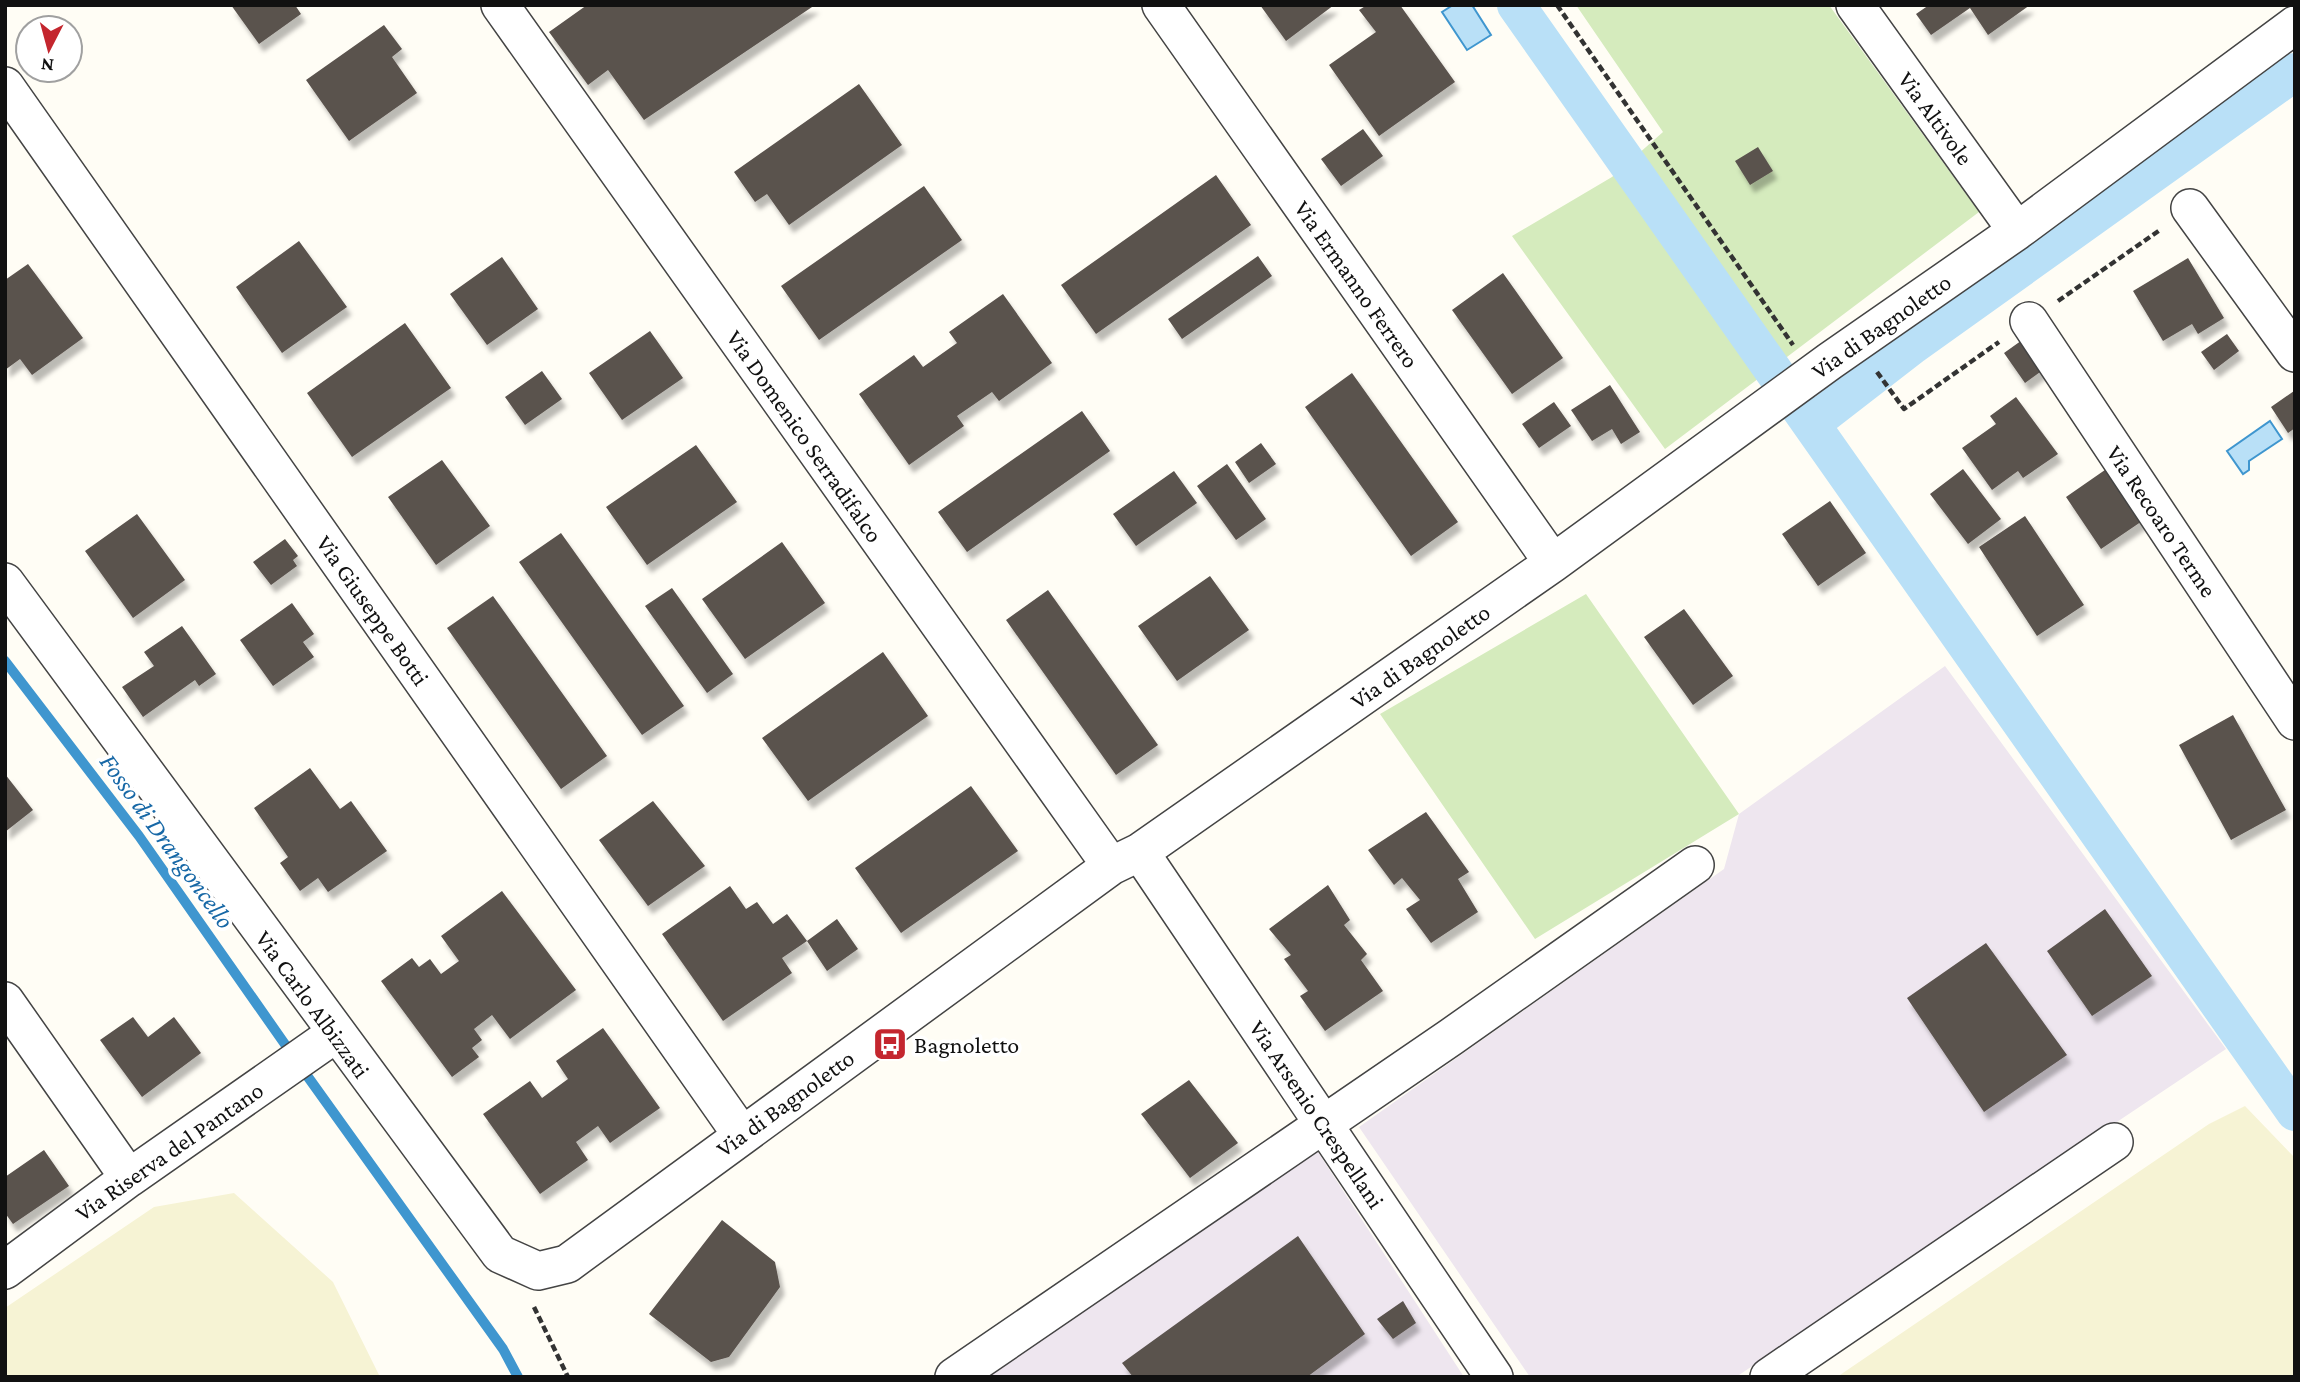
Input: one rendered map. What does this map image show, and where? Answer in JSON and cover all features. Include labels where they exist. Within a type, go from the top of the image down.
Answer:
[{"type":"street","name":"Via Domenico Serradifalco","points":[[500,5],[1126,859]]},
{"type":"street","name":"Via Ermanno Ferrero","points":[[1160,5],[1553,564]]},
{"type":"street","name":"Via Altivole","points":[[1855,5],[2017,231]]},
{"type":"street","name":"Via di Bagnoletto","points":[[538,1271],[567,1265],[741,1134],[1126,859],[1553,564],[1830,361],[2017,231],[2295,26]]},
{"type":"street","name":"Via Giuseppe Botti","points":[[5,86],[741,1134]]},
{"type":"street","points":[[2190,208],[2295,353]]},
{"type":"street","name":"Via Recoaro Terme","points":[[2029,321],[2295,721]]},
{"type":"street","name":"Via Carlo Albizzati","points":[[5,582],[325,1041],[500,1254],[538,1271]]},
{"type":"street","name":"Via Arsenio Crespellani","points":[[1126,859],[1323,1123],[1494,1377]]},
{"type":"street","points":[[954,1377],[1695,865]]},
{"type":"street","points":[[5,1001],[129,1178]]},
{"type":"street","name":"Via Riserva del Pantano","points":[[5,1270],[129,1178],[325,1041]]},
{"type":"street","points":[[1769,1377],[2114,1142]]},
{"type":"path","points":[[1557,5],[1793,346]]},
{"type":"path","points":[[1869,360],[1904,409]]},
{"type":"path","points":[[538,1271],[534,1307],[568,1377]]},
{"type":"shaded area","points":[[1945,666],[2226,1049],[1736,1377],[1530,1377],[1359,1127],[1724,869],[1739,814]]},
{"type":"shaded area","points":[[2245,1106],[2295,1158],[2295,1377],[1837,1377],[2209,1124]]},
{"type":"shaded area","points":[[1318,1152],[1464,1377],[968,1377]]},
{"type":"shaded area","points":[[234,1193],[333,1282],[380,1377],[5,1377],[5,1308],[154,1207]]},
{"type":"green space","points":[[1576,5],[1829,5],[1979,212],[1665,449],[1512,236],[1612,177],[1663,132]]},
{"type":"green space","points":[[1586,594],[1739,814],[1535,939],[1380,714]]},
{"type":"water","points":[[1453,5],[1472,5],[1491,35],[1467,50],[1442,12]]},
{"type":"water","points":[[2270,421],[2282,439],[2249,461],[2249,470],[2243,474],[2227,451]]},
{"type":"building","points":[[231,5],[295,5],[301,14],[259,44]]},
{"type":"building","points":[[587,5],[815,5],[644,120],[608,70],[588,85],[549,32]]},
{"type":"building","points":[[1260,5],[1334,5],[1286,41]]},
{"type":"building","points":[[1367,5],[1400,5],[1455,82],[1379,136],[1329,65],[1376,32],[1359,10]]},
{"type":"building","points":[[1929,5],[2030,5],[1988,35],[1970,8],[1931,35],[1916,14]]},
{"type":"building","points":[[384,25],[402,49],[392,57],[417,93],[349,141],[306,80]]},
{"type":"building","points":[[859,84],[902,145],[789,225],[767,194],[755,202],[734,172]]},
{"type":"building","points":[[1363,129],[1383,156],[1341,186],[1321,159]]},
{"type":"building","points":[[1758,147],[1773,171],[1750,185],[1735,161]]},
{"type":"building","points":[[1216,175],[1251,225],[1096,334],[1061,285]]},
{"type":"building","points":[[924,186],[962,240],[819,340],[781,286]]},
{"type":"building","points":[[299,241],[347,307],[282,353],[236,287]]},
{"type":"building","points":[[1258,256],[1272,276],[1182,339],[1168,319]]},
{"type":"building","points":[[502,257],[538,309],[487,345],[450,294]]},
{"type":"building","points":[[2188,258],[2224,318],[2198,334],[2192,324],[2163,341],[2133,291]]},
{"type":"building","points":[[28,264],[83,338],[32,375],[20,359],[5,370],[5,280]]},
{"type":"building","points":[[1503,273],[1563,358],[1512,394],[1452,310]]},
{"type":"building","points":[[1003,294],[1052,363],[999,401],[992,392],[957,416],[964,426],[909,465],[859,394],[914,355],[923,367],[957,343],[949,332]]},
{"type":"building","points":[[405,323],[451,388],[352,457],[307,393]]},
{"type":"building","points":[[650,331],[683,378],[622,420],[589,373]]},
{"type":"building","points":[[2227,334],[2239,351],[2214,370],[2201,352]]},
{"type":"building","points":[[2025,338],[2047,367],[2025,383],[2004,353]]},
{"type":"building","points":[[542,371],[562,399],[525,425],[505,397]]},
{"type":"building","points":[[1352,373],[1458,522],[1411,556],[1305,407]]},
{"type":"building","points":[[1610,385],[1640,432],[1621,444],[1612,429],[1592,441],[1571,410]]},
{"type":"building","points":[[2294,391],[2295,428],[2288,433],[2271,407]]},
{"type":"building","points":[[2016,397],[2058,454],[2023,478],[2018,471],[1992,490],[1962,448],[1996,424],[1990,416]]},
{"type":"building","points":[[1554,402],[1571,426],[1539,448],[1522,424]]},
{"type":"building","points":[[1082,411],[1110,451],[967,552],[938,512]]},
{"type":"building","points":[[1261,443],[1276,464],[1249,483],[1235,462]]},
{"type":"building","points":[[696,445],[737,502],[647,565],[606,507]]},
{"type":"building","points":[[442,460],[490,526],[436,565],[388,497]]},
{"type":"building","points":[[2115,463],[2151,515],[2101,549],[2066,497]]},
{"type":"building","points":[[1227,464],[1266,519],[1236,540],[1197,486]]},
{"type":"building","points":[[1963,469],[2001,519],[1968,544],[1930,494]]},
{"type":"building","points":[[1174,471],[1197,503],[1136,546],[1113,514]]},
{"type":"building","points":[[1830,501],[1866,553],[1818,586],[1782,534]]},
{"type":"building","points":[[137,514],[185,580],[133,618],[85,551]]},
{"type":"building","points":[[2025,516],[2084,605],[2037,636],[1979,547]]},
{"type":"building","points":[[561,533],[684,706],[642,735],[519,562]]},
{"type":"building","points":[[285,539],[298,556],[293,560],[297,566],[271,585],[253,562]]},
{"type":"building","points":[[782,542],[825,603],[745,659],[702,599]]},
{"type":"building","points":[[1210,576],[1249,630],[1177,681],[1138,626]]},
{"type":"building","points":[[672,588],[733,674],[707,693],[645,606]]},
{"type":"building","points":[[1048,590],[1158,745],[1116,775],[1006,620]]},
{"type":"building","points":[[493,596],[607,756],[561,789],[447,628]]},
{"type":"building","points":[[292,603],[314,634],[303,642],[314,657],[273,686],[240,640]]},
{"type":"building","points":[[1684,609],[1733,676],[1693,705],[1644,637]]},
{"type":"building","points":[[182,626],[216,674],[199,686],[195,680],[143,717],[122,687],[154,666],[144,652]]},
{"type":"building","points":[[883,652],[928,716],[808,801],[762,738]]},
{"type":"building","points":[[2233,715],[2286,810],[2231,840],[2179,745]]},
{"type":"building","points":[[310,768],[340,809],[351,801],[387,851],[328,892],[318,878],[300,891],[280,863],[288,857],[254,808]]},
{"type":"building","points":[[5,774],[33,810],[5,832]]},
{"type":"building","points":[[971,786],[1018,851],[901,933],[855,868]]},
{"type":"building","points":[[653,801],[705,866],[648,906],[599,840]]},
{"type":"building","points":[[1426,812],[1469,872],[1458,879],[1478,912],[1431,943],[1406,909],[1420,900],[1402,878],[1394,885],[1368,850]]},
{"type":"building","points":[[1328,885],[1350,920],[1344,925],[1367,954],[1361,960],[1383,991],[1325,1031],[1300,996],[1308,991],[1284,959],[1291,955],[1269,929]]},
{"type":"building","points":[[730,886],[746,909],[757,902],[773,924],[787,914],[807,941],[782,958],[792,973],[723,1021],[662,934]]},
{"type":"building","points":[[502,891],[576,990],[510,1039],[492,1015],[474,1029],[482,1040],[472,1048],[479,1057],[452,1077],[381,981],[412,958],[419,967],[430,959],[441,974],[459,961],[441,936]]},
{"type":"building","points":[[2105,909],[2152,976],[2092,1016],[2047,951]]},
{"type":"building","points":[[837,919],[858,949],[827,971],[807,941]]},
{"type":"building","points":[[1986,943],[2067,1055],[1984,1112],[1907,998]]},
{"type":"building","points":[[133,1017],[148,1037],[174,1017],[201,1053],[142,1097],[100,1040]]},
{"type":"building","points":[[603,1028],[660,1108],[610,1143],[598,1126],[576,1142],[588,1160],[540,1194],[483,1114],[530,1081],[542,1098],[568,1079],[556,1061]]},
{"type":"building","points":[[1189,1080],[1238,1143],[1190,1178],[1141,1114]]},
{"type":"building","points":[[44,1150],[69,1186],[13,1224],[5,1213],[5,1177]]},
{"type":"building","points":[[722,1220],[775,1262],[780,1287],[729,1357],[711,1362],[649,1314]]},
{"type":"building","points":[[1298,1236],[1365,1334],[1307,1377],[1133,1377],[1122,1363]]},
{"type":"building","points":[[1403,1301],[1416,1323],[1393,1339],[1377,1319]]},
{"type":"waterway","points":[[1516,5],[2295,1112]]},
{"type":"waterway","points":[[1811,424],[1913,345],[2295,72]]},
{"type":"waterway","name":"Fosso di Drangoncello","points":[[5,661],[139,836],[289,1050]]},
{"type":"waterway","name":"Fosso di Drangoncello","points":[[308,1077],[503,1349],[518,1377]]},
{"type":"place","name":"Bagnoletto","points":[[890,1044]]}]
